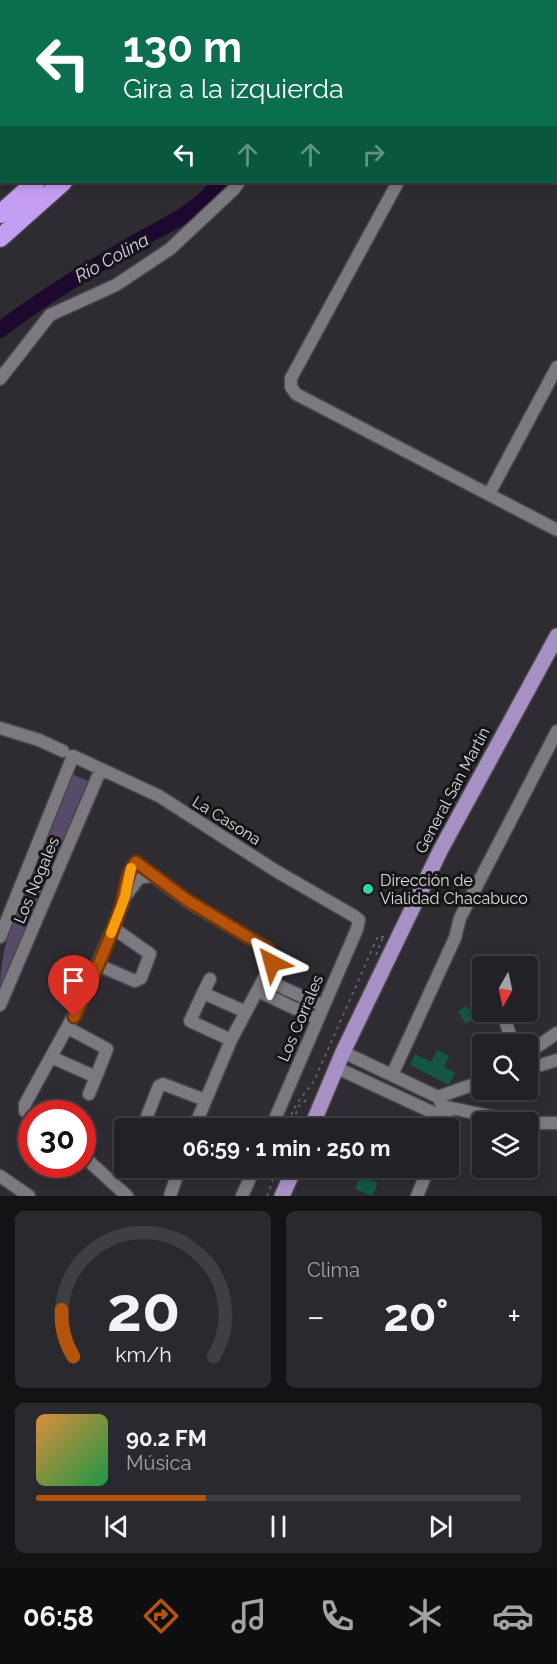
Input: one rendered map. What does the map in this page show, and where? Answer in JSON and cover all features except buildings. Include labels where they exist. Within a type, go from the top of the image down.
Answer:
[{"type":"highway","points":[[0,214],[35,183]]},
{"type":"highway","points":[[0,238],[62,183]]},
{"type":"main road","name":"General San Martín","points":[[315,1118],[343,1052],[396,939],[475,783],[557,636]]},
{"type":"main road","points":[[282,1196],[289,1178]]},
{"type":"street","points":[[0,379],[50,315],[116,285],[170,249],[238,183]]},
{"type":"street","points":[[397,183],[291,378],[291,387],[296,394],[557,530]]},
{"type":"street","points":[[489,494],[557,367]]},
{"type":"street","name":"La Casona","points":[[0,728],[39,740],[159,796],[359,920]]},
{"type":"street","points":[[392,1075],[455,939],[460,918],[557,730]]},
{"type":"street","name":"Los Nogales","points":[[0,937],[68,753]]},
{"type":"street","name":"Los Nogales","points":[[0,1005],[101,769]]},
{"type":"street","points":[[28,1100],[68,1028],[98,965],[125,897],[139,878],[154,874],[187,900],[268,949],[272,963],[231,1040],[198,1118]]},
{"type":"street","name":"Los Corrales","points":[[275,1118],[359,920]]},
{"type":"street","points":[[98,965],[135,981],[141,978],[150,959],[150,954],[113,928]]},
{"type":"street","points":[[210,979],[188,1025],[231,1040]]},
{"type":"street","points":[[264,979],[323,1005]]},
{"type":"street","points":[[258,991],[317,1018]]},
{"type":"street","points":[[203,993],[246,1012]]},
{"type":"street","points":[[68,1028],[105,1046],[107,1051],[89,1094]]},
{"type":"street","points":[[538,1046],[557,1033]]},
{"type":"street","points":[[343,1052],[392,1075],[440,1102],[478,1112]]},
{"type":"street","points":[[51,1057],[96,1077]]},
{"type":"street","points":[[538,1066],[557,1060]]},
{"type":"street","points":[[337,1068],[435,1118]]},
{"type":"street","points":[[148,1118],[163,1083],[205,1100]]},
{"type":"street","points":[[440,1102],[472,1086]]},
{"type":"street","points":[[440,1102],[445,1118]]},
{"type":"street","points":[[538,1123],[557,1123]]},
{"type":"street","points":[[96,1168],[127,1196]]},
{"type":"street","points":[[0,1176],[29,1196]]},
{"type":"street","points":[[169,1194],[176,1178]]},
{"type":"street","points":[[242,1196],[250,1178]]},
{"type":"street","points":[[417,1196],[424,1178]]},
{"type":"path","points":[[289,1118],[314,1081],[378,936],[396,939]]},
{"type":"path","points":[[267,1196],[273,1178]]},
{"type":"shaded area","points":[[72,774],[90,782],[0,991],[7,937],[16,909],[37,853]]},
{"type":"waterway","name":"Río Colina","points":[[0,330],[66,284],[181,217],[201,202],[220,183]]},
{"type":"slow traffic","points":[[111,933],[125,897],[131,868]]},
{"type":"place","name":"Dirección de Vialidad Chacabuco","points":[[368,889]]},
{"type":"route","points":[[74,1017],[113,928],[125,897],[131,867],[136,862],[218,921],[268,949],[272,963]]}]
